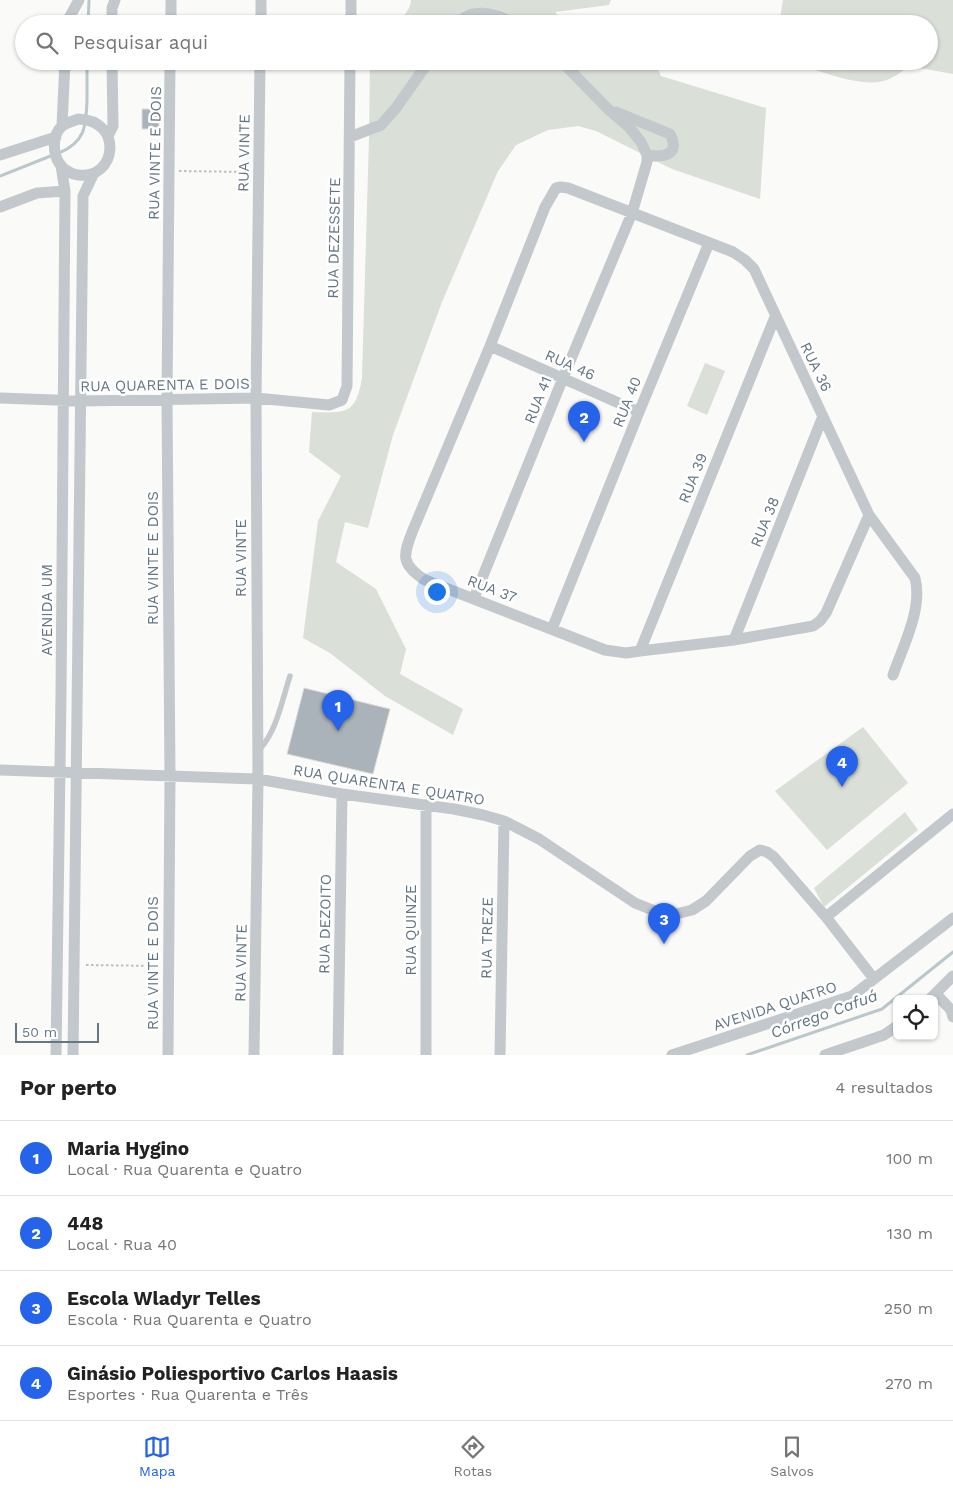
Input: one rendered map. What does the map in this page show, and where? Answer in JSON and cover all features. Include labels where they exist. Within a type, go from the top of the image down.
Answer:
[{"type":"street","points":[[71,15],[79,0]]},
{"type":"street","points":[[112,15],[115,0]]},
{"type":"street","points":[[171,0],[171,15]]},
{"type":"street","points":[[261,0],[261,15]]},
{"type":"street","points":[[351,0],[351,15]]},
{"type":"street","points":[[470,15],[486,13],[494,15]]},
{"type":"street","points":[[62,126],[78,119],[96,122],[103,128],[110,143],[108,158],[100,170],[85,176],[68,172],[61,166],[54,152],[56,137],[62,126],[65,70]]},
{"type":"street","points":[[108,136],[113,126],[112,70]]},
{"type":"street","name":"RUA VINTE E DOIS","points":[[168,1055],[170,776],[167,400],[170,70]]},
{"type":"street","name":"RUA VINTE","points":[[254,1055],[258,779],[256,398],[260,70]]},
{"type":"street","name":"RUA DEZESSETE","points":[[329,405],[342,400],[347,386],[350,70]]},
{"type":"street","points":[[350,137],[381,125],[396,108],[423,70]]},
{"type":"street","points":[[570,70],[608,109],[629,127],[641,142],[647,155],[658,157],[665,156],[671,152],[673,139],[670,134],[608,109]]},
{"type":"street","points":[[0,156],[56,137]]},
{"type":"street","name":"RUA 41","points":[[474,598],[632,213],[644,176],[647,155]]},
{"type":"street","name":"AVENIDA UM","points":[[56,1055],[63,401],[64,191],[61,166]]},
{"type":"street","points":[[73,1055],[84,196],[94,173]]},
{"type":"street","name":"RUA 36","points":[[553,192],[561,187],[568,188],[732,252],[745,260],[754,269],[869,515],[915,578],[918,588],[917,606],[893,675]]},
{"type":"street","points":[[0,207],[36,193],[64,191]]},
{"type":"street","name":"RUA 37","points":[[553,192],[545,207],[405,551],[405,560],[414,574],[425,580],[605,650],[640,651],[734,640],[799,629],[813,626],[820,622],[826,613],[869,515]]},
{"type":"street","name":"RUA 40","points":[[552,629],[709,243]]},
{"type":"street","name":"RUA 39","points":[[640,651],[775,317]]},
{"type":"street","name":"RUA 46","points":[[490,346],[639,412]]},
{"type":"street","name":"RUA QUARENTA E DOIS","points":[[0,398],[82,401],[256,398],[329,405]]},
{"type":"street","name":"RUA 38","points":[[734,640],[823,416]]},
{"type":"street","name":"RUA QUARENTA E QUATRO","points":[[0,770],[258,779],[342,794],[474,813],[504,821],[539,839],[635,903],[655,911],[676,914],[692,910],[706,901],[750,856],[760,850],[774,857],[826,917],[874,979]]},
{"type":"street","name":"RUA DEZOITO","points":[[338,1055],[342,794]]},
{"type":"street","name":"RUA QUINZE","points":[[426,805],[426,1055]]},
{"type":"street","points":[[826,917],[953,814]]},
{"type":"street","name":"RUA TREZE","points":[[500,1055],[504,821]]},
{"type":"street","name":"AVENIDA QUATRO","points":[[672,1055],[852,996],[953,918]]},
{"type":"street","points":[[934,995],[952,978]]},
{"type":"street","points":[[938,1000],[951,1010],[953,1017]]},
{"type":"street","points":[[825,1055],[857,1050],[893,1029]]},
{"type":"lane","points":[[257,753],[271,733],[290,676]]},
{"type":"path","points":[[170,171],[259,172]]},
{"type":"path","points":[[74,965],[168,966]]},
{"type":"shaded area","points":[[411,0],[611,0],[609,5],[555,12],[558,15],[404,15]]},
{"type":"shaded area","points":[[783,0],[953,0],[953,74],[931,70],[938,70],[938,15],[780,15]]},
{"type":"shaded area","points":[[370,70],[658,70],[661,76],[766,108],[760,199],[672,169],[596,131],[578,126],[548,130],[516,145],[498,171],[442,302],[393,435],[368,528],[345,522],[336,562],[376,589],[406,649],[400,674],[463,709],[453,735],[385,696],[330,653],[303,638],[318,521],[341,476],[309,452],[312,412],[333,412],[347,409],[356,399],[362,378]]},
{"type":"shaded area","points":[[815,70],[904,70],[891,78],[870,83]]},
{"type":"shaded area","points":[[705,363],[725,371],[707,415],[687,406]]},
{"type":"shaded area","points":[[863,727],[908,783],[827,850],[775,791]]},
{"type":"shaded area","points":[[905,812],[918,830],[824,907],[814,888]]},
{"type":"building","points":[[142,109],[159,109],[159,129],[142,129]]},
{"type":"building","points":[[304,688],[390,709],[373,774],[287,754]]},
{"type":"waterway","points":[[88,15],[89,0]]},
{"type":"waterway","points":[[59,153],[68,149],[79,139],[85,126],[87,70]]},
{"type":"waterway","points":[[0,176],[53,155]]},
{"type":"waterway","name":"Córrego Cafuá","points":[[747,1055],[882,1009],[953,952]]},
{"type":"place","name":"448","points":[[584,442]]},
{"type":"place","name":"Maria Hygino","points":[[338,731]]},
{"type":"place","name":"Ginásio Poliesportivo Carlos Haasis","points":[[842,787]]},
{"type":"place","name":"Escola Wladyr Telles","points":[[664,944]]}]
